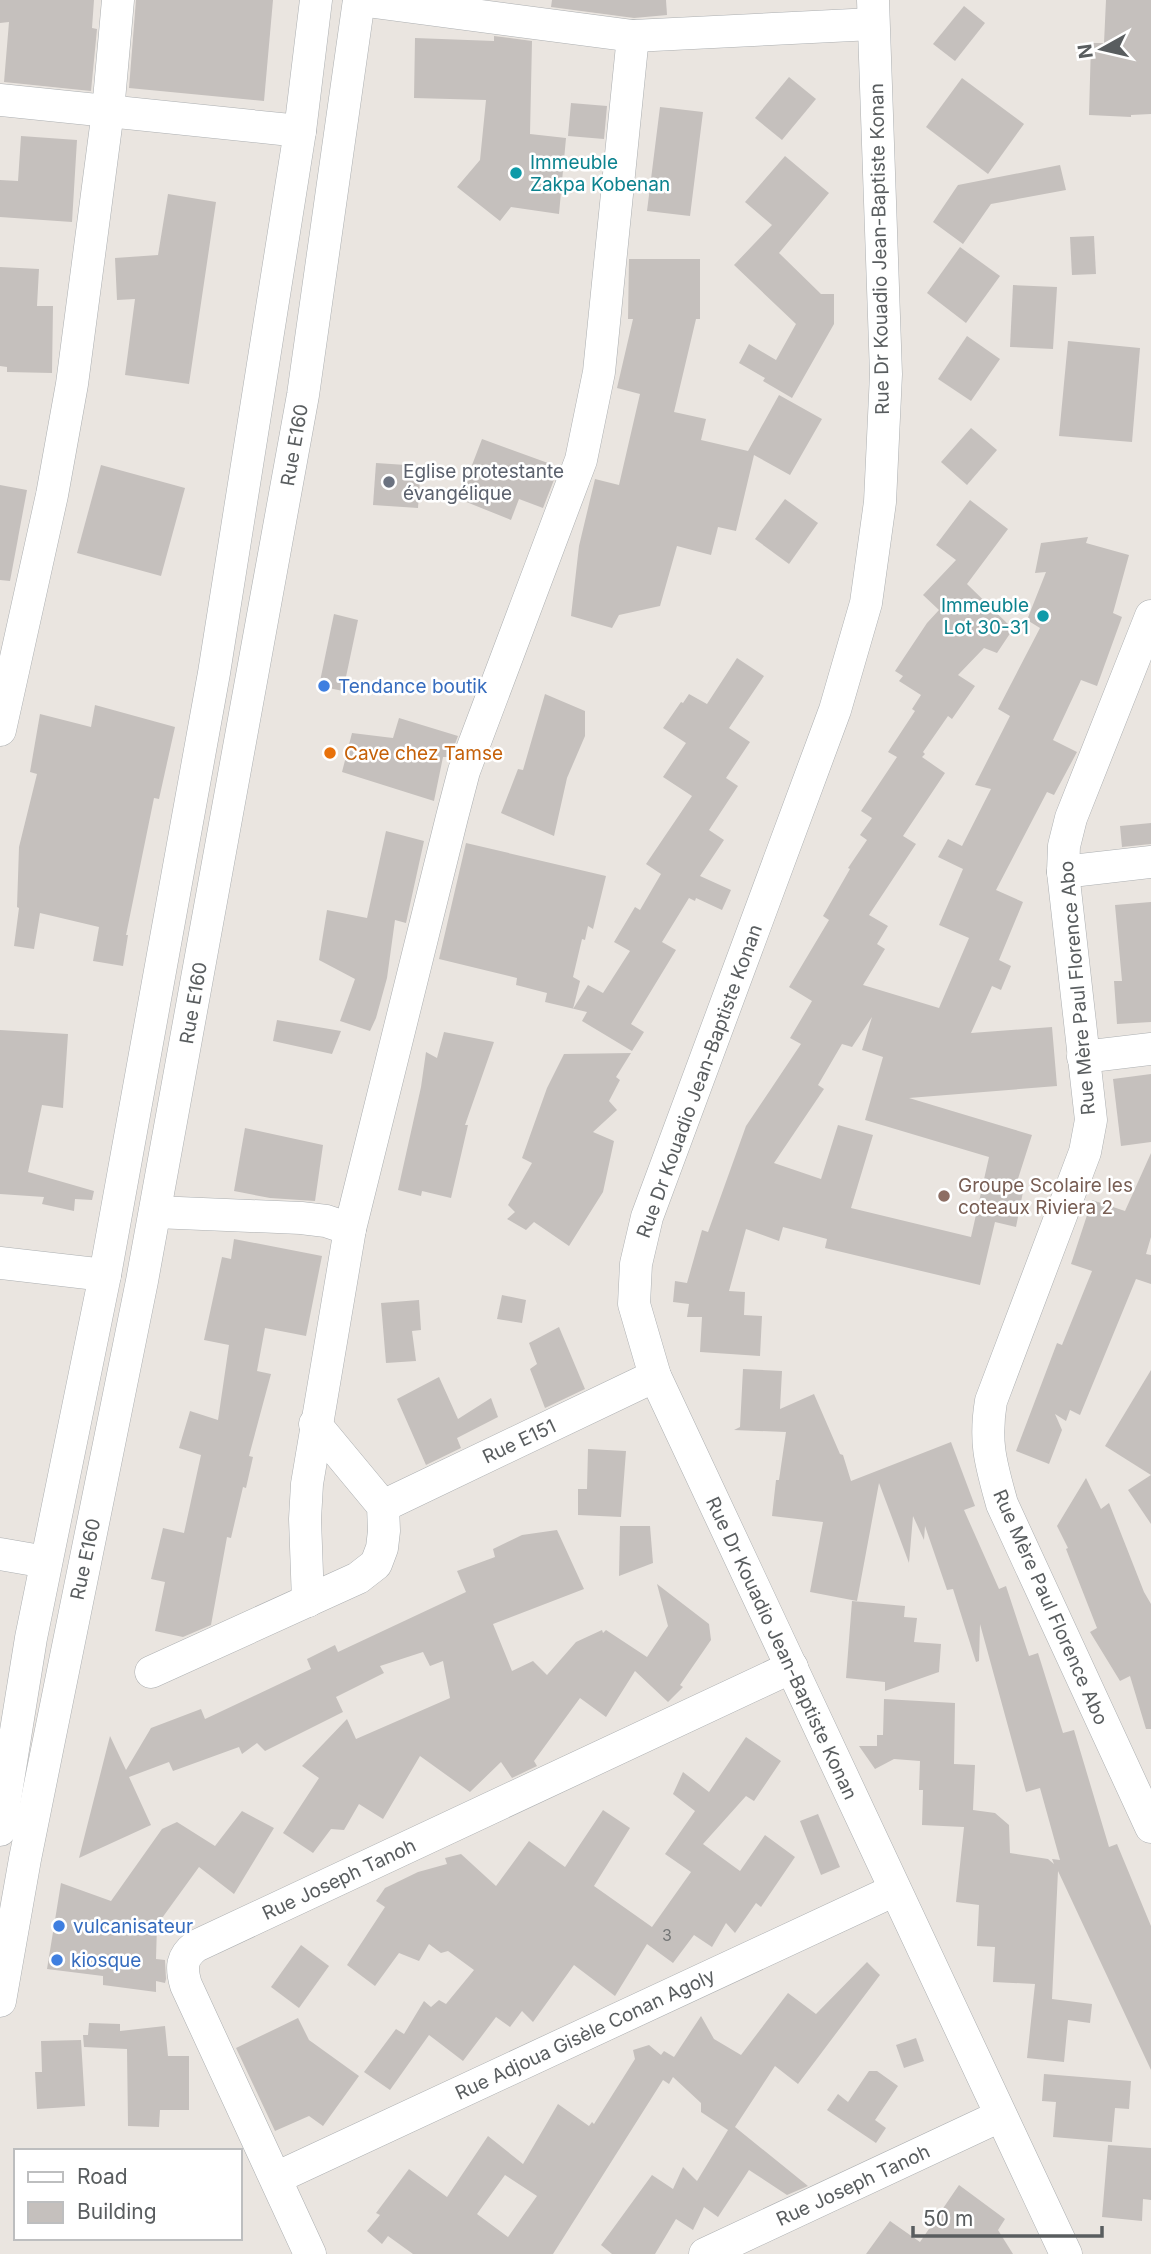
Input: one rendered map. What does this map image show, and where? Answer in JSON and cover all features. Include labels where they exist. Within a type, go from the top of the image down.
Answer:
[{"type":"street","points":[[0,730],[59,458],[72,384],[108,111],[118,0]]},
{"type":"street","name":"Rue E160","points":[[0,1830],[46,1562],[105,1275],[214,673],[300,131],[316,0]]},
{"type":"street","points":[[359,0],[633,37],[873,12]]},
{"type":"street","name":"Rue E160","points":[[0,2001],[33,1818],[155,1212],[303,395],[359,0]]},
{"type":"street","name":"Rue Dr Kouadio Jean-Baptiste Konan","points":[[873,12],[886,374],[880,502],[866,603],[835,710],[646,1217],[636,1265],[634,1304],[655,1376],[1066,2254]]},
{"type":"street","points":[[308,1601],[305,1519],[307,1485],[349,1229],[464,771],[581,460],[599,372],[633,37]]},
{"type":"street","points":[[0,100],[300,131]]},
{"type":"street","name":"Rue Mère Paul Florence Abo","points":[[1151,616],[1071,818],[1064,846],[1063,872],[1091,1120],[1086,1152],[991,1401],[986,1427],[988,1453],[1002,1504],[1151,1827]]},
{"type":"street","points":[[1063,872],[1151,862]]},
{"type":"street","points":[[1083,1057],[1151,1049]]},
{"type":"street","points":[[155,1212],[301,1218],[327,1221],[349,1229]]},
{"type":"street","points":[[0,1263],[105,1275]]},
{"type":"street","name":"Rue E151","points":[[383,1506],[655,1376]]},
{"type":"street","points":[[150,1672],[358,1578],[376,1564],[382,1548],[383,1506],[316,1424]]},
{"type":"street","points":[[0,1555],[46,1562]]},
{"type":"street","name":"Rue Joseph Tanoh","points":[[310,2254],[186,1985],[182,1971],[187,1952],[792,1667]]},
{"type":"street","name":"Rue Adjoua Gisèle Conan Agoly","points":[[276,2178],[895,1890]]},
{"type":"street","name":"Rue Joseph Tanoh","points":[[705,2254],[1000,2116]]},
{"type":"building","points":[[0,0],[94,0],[92,28],[97,29],[91,91],[4,82],[9,22],[0,23]]},
{"type":"building","points":[[136,0],[273,0],[264,101],[129,88]]},
{"type":"building","points":[[552,0],[666,0],[667,15],[634,18],[551,7]]},
{"type":"building","points":[[1106,0],[1151,0],[1151,114],[1131,117],[1089,115],[1091,43],[1104,43]]},
{"type":"building","points":[[964,6],[985,23],[955,61],[933,44]]},
{"type":"building","points":[[494,36],[532,41],[530,134],[566,138],[559,214],[511,207],[500,221],[457,187],[480,160],[486,100],[414,98],[415,38],[494,41]]},
{"type":"building","points":[[789,77],[816,99],[782,140],[755,118]]},
{"type":"building","points":[[962,78],[1024,124],[988,174],[926,127]]},
{"type":"building","points":[[571,103],[607,106],[604,139],[568,136]]},
{"type":"building","points":[[660,107],[703,112],[690,216],[647,211]]},
{"type":"building","points":[[21,136],[77,140],[72,222],[0,217],[0,180],[18,181]]},
{"type":"building","points":[[785,156],[829,193],[779,253],[821,294],[834,294],[834,324],[792,398],[739,363],[749,344],[776,360],[796,324],[734,265],[772,225],[745,202]]},
{"type":"building","points":[[1060,165],[1066,190],[991,204],[963,244],[933,222],[958,185]]},
{"type":"building","points":[[168,194],[216,202],[189,384],[125,375],[135,299],[117,300],[115,258],[158,255]]},
{"type":"building","points":[[1094,236],[1096,274],[1072,275],[1070,237]]},
{"type":"building","points":[[960,247],[1000,276],[966,323],[927,293]]},
{"type":"building","points":[[629,259],[700,259],[700,319],[696,319],[674,412],[706,419],[701,440],[748,451],[779,395],[822,419],[790,475],[754,455],[736,531],[718,527],[711,555],[677,546],[660,606],[619,615],[612,628],[571,616],[579,546],[595,479],[619,485],[640,394],[617,388],[633,319],[628,319]]},
{"type":"building","points":[[0,267],[39,269],[37,306],[53,306],[52,373],[7,372],[7,367],[0,366]]},
{"type":"building","points":[[1013,285],[1057,287],[1053,349],[1010,347]]},
{"type":"building","points":[[967,336],[1000,359],[971,401],[938,379]]},
{"type":"building","points":[[1068,341],[1140,348],[1132,442],[1059,436]]},
{"type":"building","points":[[971,428],[997,450],[967,485],[941,462]]},
{"type":"building","points":[[482,439],[559,467],[543,508],[519,499],[511,520],[459,499]]},
{"type":"building","points":[[376,463],[421,466],[418,508],[373,505]]},
{"type":"building","points":[[101,465],[185,488],[161,576],[77,553]]},
{"type":"building","points":[[0,485],[27,490],[10,581],[0,580]]},
{"type":"building","points":[[785,499],[818,523],[789,564],[755,539]]},
{"type":"building","points":[[970,500],[1008,529],[967,584],[1013,629],[997,653],[984,648],[958,675],[975,686],[952,719],[948,716],[922,757],[945,773],[903,836],[916,844],[869,915],[888,926],[877,944],[885,949],[863,985],[939,1008],[969,938],[939,925],[963,869],[938,857],[948,839],[962,846],[991,789],[975,785],[1010,716],[998,709],[1040,628],[1027,620],[1046,572],[1035,573],[1041,543],[1088,537],[1086,543],[1129,555],[1113,613],[1122,617],[1097,686],[1081,680],[1053,740],[1077,752],[1054,795],[1047,792],[996,890],[1023,902],[999,960],[1011,966],[1001,990],[992,986],[971,1033],[1052,1027],[1057,1086],[909,1098],[1032,1135],[1016,1185],[1024,1187],[1016,1227],[995,1222],[980,1285],[825,1248],[827,1239],[783,1227],[779,1241],[746,1229],[729,1291],[745,1292],[744,1315],[762,1316],[760,1356],[700,1352],[702,1317],[687,1317],[689,1304],[673,1302],[675,1281],[687,1283],[702,1230],[708,1232],[746,1126],[801,1044],[790,1038],[812,1001],[789,987],[829,920],[823,916],[850,869],[848,868],[867,840],[860,835],[872,818],[861,811],[897,757],[888,752],[915,711],[912,709],[921,695],[899,681],[903,676],[895,671],[927,623],[939,610],[923,595],[956,560],[936,545]],"holes":[[[872,1017],[862,1050],[883,1057],[865,1120],[989,1157],[971,1237],[851,1208],[873,1135],[838,1125],[821,1179],[774,1163],[824,1089],[818,1085],[842,1044],[852,1047]]]},
{"type":"building","points":[[334,614],[358,620],[343,691],[319,686]]},
{"type":"building","points":[[737,658],[764,676],[729,728],[750,742],[726,778],[738,786],[709,830],[724,840],[700,876],[731,890],[722,910],[696,898],[695,901],[689,898],[662,942],[676,950],[631,1024],[644,1032],[632,1051],[582,1021],[587,1012],[573,1009],[588,985],[603,993],[630,951],[614,942],[635,907],[640,910],[661,874],[646,864],[692,796],[663,777],[686,743],[663,728],[689,694],[707,704]]},
{"type":"building","points":[[545,694],[585,711],[585,736],[567,778],[554,836],[501,813],[518,769],[523,770]]},
{"type":"building","points":[[95,705],[175,727],[159,799],[154,798],[126,935],[123,966],[93,961],[99,927],[40,913],[34,949],[14,946],[19,908],[19,847],[37,774],[30,772],[40,714],[91,727]]},
{"type":"building","points":[[399,718],[458,736],[450,757],[443,757],[434,801],[342,772],[352,733],[393,738]]},
{"type":"building","points":[[1151,823],[1151,844],[1122,847],[1120,826]]},
{"type":"building","points":[[386,831],[424,841],[406,923],[395,920],[387,978],[370,1031],[340,1021],[355,979],[319,960],[327,910],[367,918]]},
{"type":"building","points":[[466,843],[606,876],[593,929],[588,926],[585,940],[582,939],[573,977],[580,981],[573,1009],[545,1002],[547,993],[516,985],[517,978],[439,959]]},
{"type":"building","points":[[1151,902],[1151,1022],[1117,1024],[1114,981],[1122,981],[1115,905]]},
{"type":"building","points":[[277,1020],[341,1031],[332,1054],[273,1041]]},
{"type":"building","points":[[0,1030],[68,1034],[63,1108],[42,1105],[28,1172],[94,1191],[92,1200],[75,1199],[74,1211],[42,1204],[44,1197],[0,1194]]},
{"type":"building","points":[[444,1032],[494,1042],[465,1125],[468,1125],[451,1198],[422,1191],[421,1196],[398,1190],[426,1052],[437,1058]]},
{"type":"building","points":[[631,1053],[616,1077],[620,1080],[609,1101],[617,1110],[593,1132],[614,1141],[603,1192],[569,1246],[534,1222],[526,1230],[507,1219],[515,1212],[508,1205],[532,1163],[522,1158],[547,1088],[564,1054]]},
{"type":"building","points":[[1151,1074],[1151,1142],[1121,1146],[1113,1079]]},
{"type":"building","points":[[245,1128],[323,1145],[315,1201],[270,1198],[234,1191]]},
{"type":"building","points":[[1151,1153],[1151,1237],[1146,1254],[1151,1255],[1151,1284],[1136,1279],[1080,1415],[1070,1410],[1066,1421],[1055,1414],[1062,1430],[1049,1464],[1016,1451],[1057,1343],[1062,1345],[1092,1271],[1071,1264],[1092,1200],[1125,1211]]},
{"type":"building","points":[[234,1239],[322,1256],[306,1336],[265,1328],[257,1371],[271,1374],[249,1456],[253,1457],[246,1488],[243,1487],[231,1538],[227,1537],[211,1625],[183,1637],[155,1631],[165,1582],[151,1579],[163,1528],[184,1533],[201,1455],[179,1448],[190,1411],[218,1420],[229,1345],[204,1340],[222,1257],[231,1259]]},
{"type":"building","points":[[502,1295],[526,1300],[522,1323],[497,1319]]},
{"type":"building","points":[[419,1300],[421,1330],[412,1331],[416,1361],[386,1363],[381,1303]]},
{"type":"building","points":[[559,1327],[585,1389],[545,1408],[530,1369],[537,1364],[529,1343]]},
{"type":"building","points":[[743,1369],[782,1371],[780,1409],[814,1394],[840,1454],[843,1455],[851,1481],[951,1442],[975,1506],[964,1510],[999,1589],[1006,1586],[1029,1656],[1038,1653],[1063,1733],[1074,1730],[1109,1847],[1117,1844],[1151,1926],[1151,2070],[1058,1871],[1052,1999],[1092,2004],[1090,2023],[1068,2020],[1064,2062],[1027,2058],[1035,1984],[993,1982],[995,1947],[977,1946],[979,1905],[956,1902],[964,1827],[922,1825],[920,1761],[894,1759],[875,1769],[859,1746],[877,1746],[877,1735],[883,1735],[884,1699],[955,1703],[954,1764],[975,1765],[973,1810],[995,1813],[1009,1825],[1010,1853],[1048,1859],[1054,1864],[1052,1859],[1060,1860],[1040,1788],[1026,1792],[980,1624],[979,1661],[976,1662],[953,1589],[947,1590],[925,1526],[924,1540],[913,1516],[909,1563],[879,1483],[857,1601],[810,1592],[823,1522],[772,1516],[786,1432],[734,1430],[740,1427]]},
{"type":"building","points":[[1151,1370],[1151,1475],[1105,1446]]},
{"type":"building","points":[[439,1377],[458,1419],[491,1398],[498,1417],[457,1438],[461,1448],[426,1465],[397,1399]]},
{"type":"building","points":[[588,1449],[626,1451],[621,1517],[578,1515],[578,1489],[587,1489]]},
{"type":"building","points":[[1151,1475],[1151,1524],[1128,1490]]},
{"type":"building","points":[[1086,1478],[1101,1509],[1109,1503],[1151,1604],[1151,1729],[1146,1729],[1130,1676],[1120,1681],[1090,1632],[1097,1628],[1066,1549],[1068,1548],[1057,1526]]},
{"type":"building","points":[[620,1526],[650,1526],[653,1563],[619,1576]]},
{"type":"building","points":[[557,1530],[584,1589],[493,1624],[512,1671],[533,1661],[547,1675],[576,1642],[602,1630],[647,1657],[668,1626],[657,1584],[709,1624],[711,1640],[680,1685],[683,1687],[668,1702],[635,1671],[606,1717],[580,1698],[534,1761],[537,1766],[512,1778],[501,1762],[470,1792],[420,1756],[383,1819],[359,1804],[344,1830],[331,1829],[313,1853],[283,1833],[319,1778],[302,1766],[347,1719],[356,1739],[450,1698],[443,1661],[430,1666],[423,1652],[380,1666],[384,1673],[336,1697],[343,1712],[265,1751],[257,1743],[242,1754],[239,1747],[173,1771],[169,1762],[129,1777],[151,1825],[79,1858],[110,1736],[126,1770],[151,1728],[201,1709],[205,1719],[311,1669],[307,1659],[335,1645],[338,1652],[466,1592],[457,1571],[495,1557],[493,1549],[522,1535]]},
{"type":"building","points":[[852,1601],[905,1606],[904,1617],[917,1618],[914,1642],[941,1644],[939,1672],[885,1691],[885,1682],[846,1678]]},
{"type":"building","points":[[746,1737],[781,1761],[754,1801],[746,1796],[703,1844],[740,1871],[765,1835],[795,1857],[761,1907],[756,1903],[735,1933],[726,1923],[712,1947],[694,1935],[673,1963],[647,1944],[615,1996],[574,1965],[533,2022],[522,2011],[510,2027],[496,2017],[463,2061],[429,2035],[390,2090],[364,2072],[396,2029],[404,2034],[424,2001],[431,2007],[439,2000],[446,2004],[474,1970],[448,1951],[441,1953],[429,1944],[419,1961],[399,1953],[375,1986],[347,1965],[385,1907],[376,1901],[385,1888],[418,1872],[447,1864],[445,1858],[461,1854],[496,1886],[529,1841],[565,1867],[603,1810],[630,1828],[594,1886],[652,1927],[691,1872],[665,1854],[695,1811],[673,1794],[683,1772],[709,1792]]},
{"type":"building","points":[[242,1811],[274,1828],[234,1894],[199,1867],[157,1925],[156,1959],[165,1960],[166,1979],[165,1983],[156,1981],[156,1992],[103,1985],[103,1976],[47,1969],[61,1883],[111,1901],[162,1829],[177,1822],[215,1846]]},
{"type":"building","points":[[818,1814],[840,1867],[821,1875],[800,1821]]},
{"type":"building","points":[[301,1945],[329,1966],[299,2008],[271,1987]]},
{"type":"building","points":[[867,1962],[880,1975],[798,2084],[775,2066],[735,2127],[808,2186],[787,2195],[749,2170],[718,2217],[704,2207],[693,2230],[676,2219],[655,2254],[612,2254],[601,2245],[652,2175],[673,2189],[683,2167],[697,2181],[728,2130],[701,2112],[701,2103],[673,2077],[669,2084],[663,2080],[553,2254],[413,2254],[388,2236],[382,2244],[367,2231],[380,2215],[376,2213],[409,2169],[447,2197],[488,2136],[523,2164],[558,2104],[589,2126],[592,2122],[594,2124],[635,2059],[633,2050],[649,2045],[661,2055],[664,2051],[674,2057],[701,2016],[714,2039],[741,2055],[788,1993],[816,2014]],"holes":[[[505,2175],[537,2196],[508,2237],[477,2214]]]},
{"type":"building","points":[[298,2018],[309,2040],[359,2076],[323,2126],[309,2116],[275,2131],[236,2048]]},
{"type":"building","points":[[89,2023],[120,2024],[120,2031],[165,2026],[168,2056],[189,2056],[189,2110],[160,2110],[159,2127],[128,2126],[127,2049],[84,2047],[83,2035],[88,2035]]},
{"type":"building","points":[[916,2038],[924,2061],[904,2068],[896,2045]]},
{"type":"building","points":[[81,2040],[85,2106],[37,2109],[35,2072],[42,2072],[41,2041]]},
{"type":"building","points":[[869,2071],[877,2071],[898,2086],[875,2120],[886,2128],[876,2143],[827,2110],[838,2094],[848,2102]]},
{"type":"building","points":[[1044,2074],[1131,2081],[1129,2109],[1115,2108],[1112,2142],[1053,2137],[1056,2102],[1042,2101]]},
{"type":"building","points":[[1108,2145],[1151,2148],[1151,2200],[1143,2199],[1142,2221],[1102,2217]]},
{"type":"building","points":[[959,2185],[1005,2219],[998,2230],[1013,2254],[866,2254],[890,2221],[920,2242]]},
{"type":"place","name":"Immeuble Zakpa Kobenan","points":[[516,173]]},
{"type":"place","name":"Eglise protestante évangélique","points":[[389,482]]},
{"type":"place","name":"Immeuble Lot 30-31","points":[[1043,616]]},
{"type":"place","name":"Tendance boutik","points":[[324,686]]},
{"type":"place","name":"Cave chez Tamse","points":[[330,753]]},
{"type":"place","name":"Groupe Scolaire les coteaux Riviera 2","points":[[944,1196]]},
{"type":"place","name":"vulcanisateur","points":[[59,1926]]},
{"type":"place","name":"kiosque","points":[[57,1960]]}]
